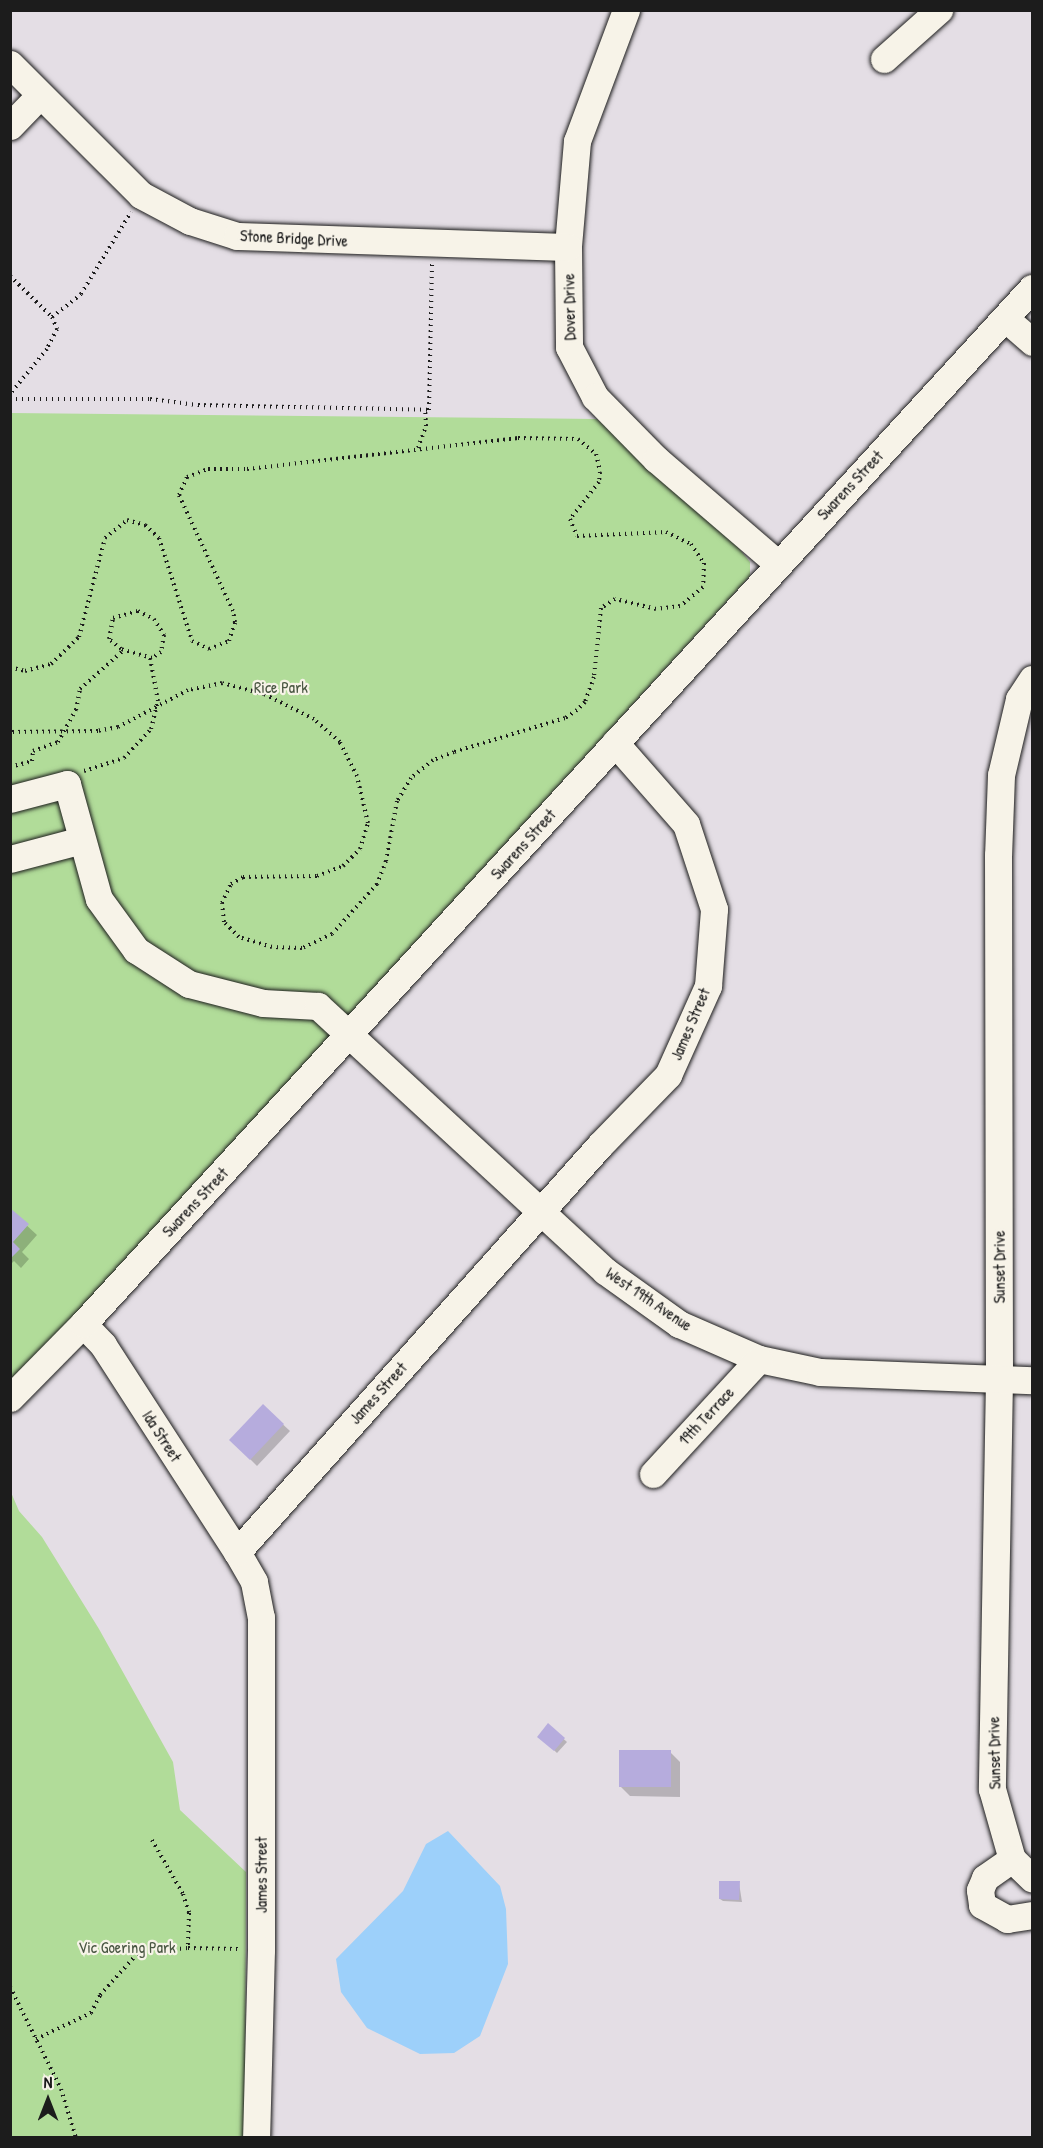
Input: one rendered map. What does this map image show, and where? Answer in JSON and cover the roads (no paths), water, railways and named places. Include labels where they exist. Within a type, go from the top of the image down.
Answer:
[{"type":"street","name":"Dover Drive","points":[[626,10],[577,141],[568,247],[569,347],[595,397],[656,459],[777,563]]},
{"type":"street","points":[[884,59],[939,10]]},
{"type":"street","name":"Stone Bridge Drive","points":[[10,64],[39,96],[141,195],[190,221],[237,236],[568,247]]},
{"type":"street","points":[[10,126],[39,96]]},
{"type":"street","name":"Swarens Street","points":[[10,1398],[83,1324],[349,1035],[777,563],[1006,319],[1032,288]]},
{"type":"street","points":[[1006,319],[1032,342]]},
{"type":"street","name":"Sunset Drive","points":[[1012,1859],[992,1789],[999,1379],[1001,775],[1019,699],[1032,679]]},
{"type":"street","name":"James Street","points":[[256,2138],[261,1950],[261,1617],[254,1582],[237,1552],[540,1211],[668,1075],[708,986],[714,909],[686,824],[615,743]]},
{"type":"street","name":"West 19th Avenue","points":[[10,799],[67,784],[99,899],[136,950],[189,984],[263,1004],[318,1006],[606,1271],[679,1324],[759,1359],[820,1372],[1032,1380]]},
{"type":"street","points":[[10,859],[82,840]]},
{"type":"street","name":"Ida Street","points":[[83,1324],[103,1345],[237,1552]]},
{"type":"street","name":"19th Terrace","points":[[653,1474],[759,1359]]},
{"type":"street","points":[[1032,1878],[1012,1859],[985,1878],[980,1890],[982,1905],[1007,1919],[1032,1916]]},
{"type":"water","points":[[448,1831],[500,1886],[506,1909],[508,1964],[480,2036],[454,2053],[420,2054],[367,2028],[341,1992],[336,1959],[403,1891],[426,1844]]},
{"type":"park label","name":"Rice Park","points":[[281,687]]},
{"type":"park label","name":"Vic Goering Park","points":[[127,1947]]}]
